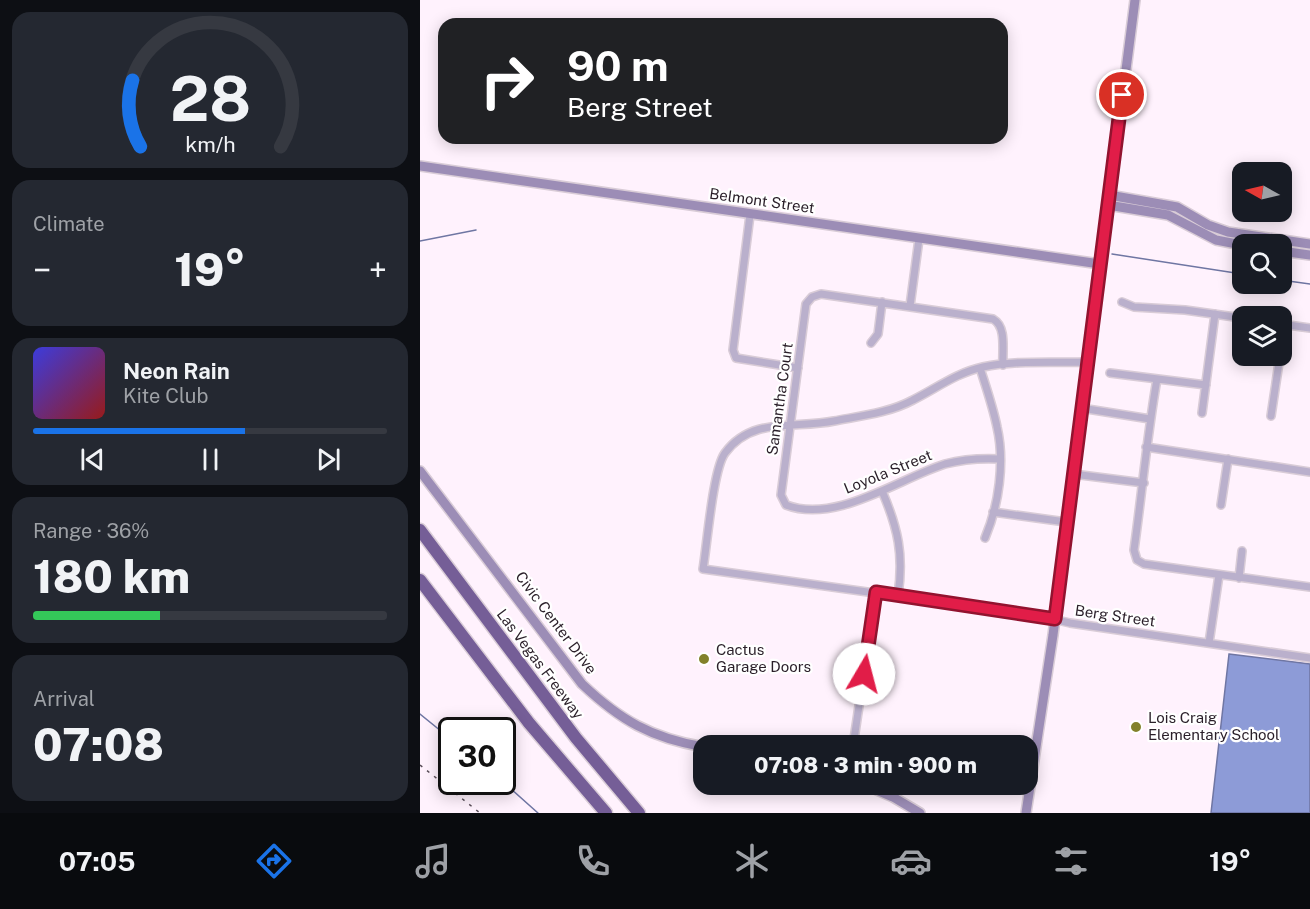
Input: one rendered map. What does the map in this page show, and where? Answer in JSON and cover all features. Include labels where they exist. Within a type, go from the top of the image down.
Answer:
[{"type":"highway","name":"Las Vegas Freeway","points":[[420,530],[576,738],[639,813]]},
{"type":"highway","points":[[420,580],[529,723],[606,813]]},
{"type":"street","points":[[1026,813],[1055,619],[1135,0]]},
{"type":"street","name":"Belmont Street","points":[[420,166],[1100,264]]},
{"type":"street","points":[[1108,200],[1171,205],[1213,227],[1228,232],[1310,244]]},
{"type":"street","points":[[1108,200],[1168,214],[1216,240],[1232,243]]},
{"type":"street","points":[[750,215],[733,350],[736,358],[798,368]]},
{"type":"street","points":[[910,306],[919,239]]},
{"type":"street","points":[[1292,252],[1310,255]]},
{"type":"street","name":"Samantha Court","points":[[786,505],[781,495],[806,304],[812,297],[821,294],[882,302]]},
{"type":"street","points":[[871,343],[878,334],[882,302],[993,319],[998,322],[1002,331],[1003,365]]},
{"type":"street","points":[[1122,302],[1134,307],[1232,317]]},
{"type":"street","points":[[1202,413],[1215,314]]},
{"type":"street","points":[[1292,325],[1310,328]]},
{"type":"street","points":[[790,425],[815,425],[879,412],[908,403],[958,374],[980,368],[1087,362]]},
{"type":"street","points":[[1270,416],[1278,366]]},
{"type":"street","points":[[980,368],[997,426],[1000,459],[992,521],[985,538]]},
{"type":"street","points":[[1110,373],[1206,385]]},
{"type":"street","points":[[1157,379],[1146,447],[1144,483],[1134,550],[1137,560],[1144,564],[1310,587]]},
{"type":"street","points":[[1081,408],[1150,419]]},
{"type":"street","name":"Berg Street","points":[[790,425],[770,426],[752,431],[737,440],[724,454],[715,487],[703,569],[898,595],[1310,658]]},
{"type":"street","points":[[1146,447],[1310,472]]},
{"type":"street","name":"Loyola Street","points":[[786,505],[796,509],[831,507],[882,491],[952,462],[980,458],[1000,459]]},
{"type":"street","points":[[1221,506],[1228,459]]},
{"type":"street","name":"Civic Center Drive","points":[[420,471],[582,684],[606,706],[639,728],[678,743],[693,745]]},
{"type":"street","points":[[1073,474],[1144,483]]},
{"type":"street","points":[[882,491],[894,519],[900,548],[898,595]]},
{"type":"street","points":[[993,512],[1066,522]]},
{"type":"street","points":[[1239,578],[1242,551]]},
{"type":"street","points":[[1209,643],[1220,575]]},
{"type":"street","points":[[856,735],[876,592]]},
{"type":"street","points":[[888,795],[920,813]]},
{"type":"water","points":[[1229,654],[1310,664],[1310,813],[1211,813]]},
{"type":"waterway","points":[[420,241],[476,230]]},
{"type":"waterway","points":[[1112,254],[1232,272]]},
{"type":"waterway","points":[[1292,282],[1310,284]]},
{"type":"waterway","points":[[420,714],[438,729]]},
{"type":"waterway","points":[[516,793],[538,813]]},
{"type":"railway","points":[[420,765],[480,813]]},
{"type":"place","name":"Cactus Garage Doors","points":[[704,659]]},
{"type":"place","name":"Lois Craig Elementary School","points":[[1136,727]]},
{"type":"route","points":[[864,674],[876,592],[1055,619],[1122,95]]}]
